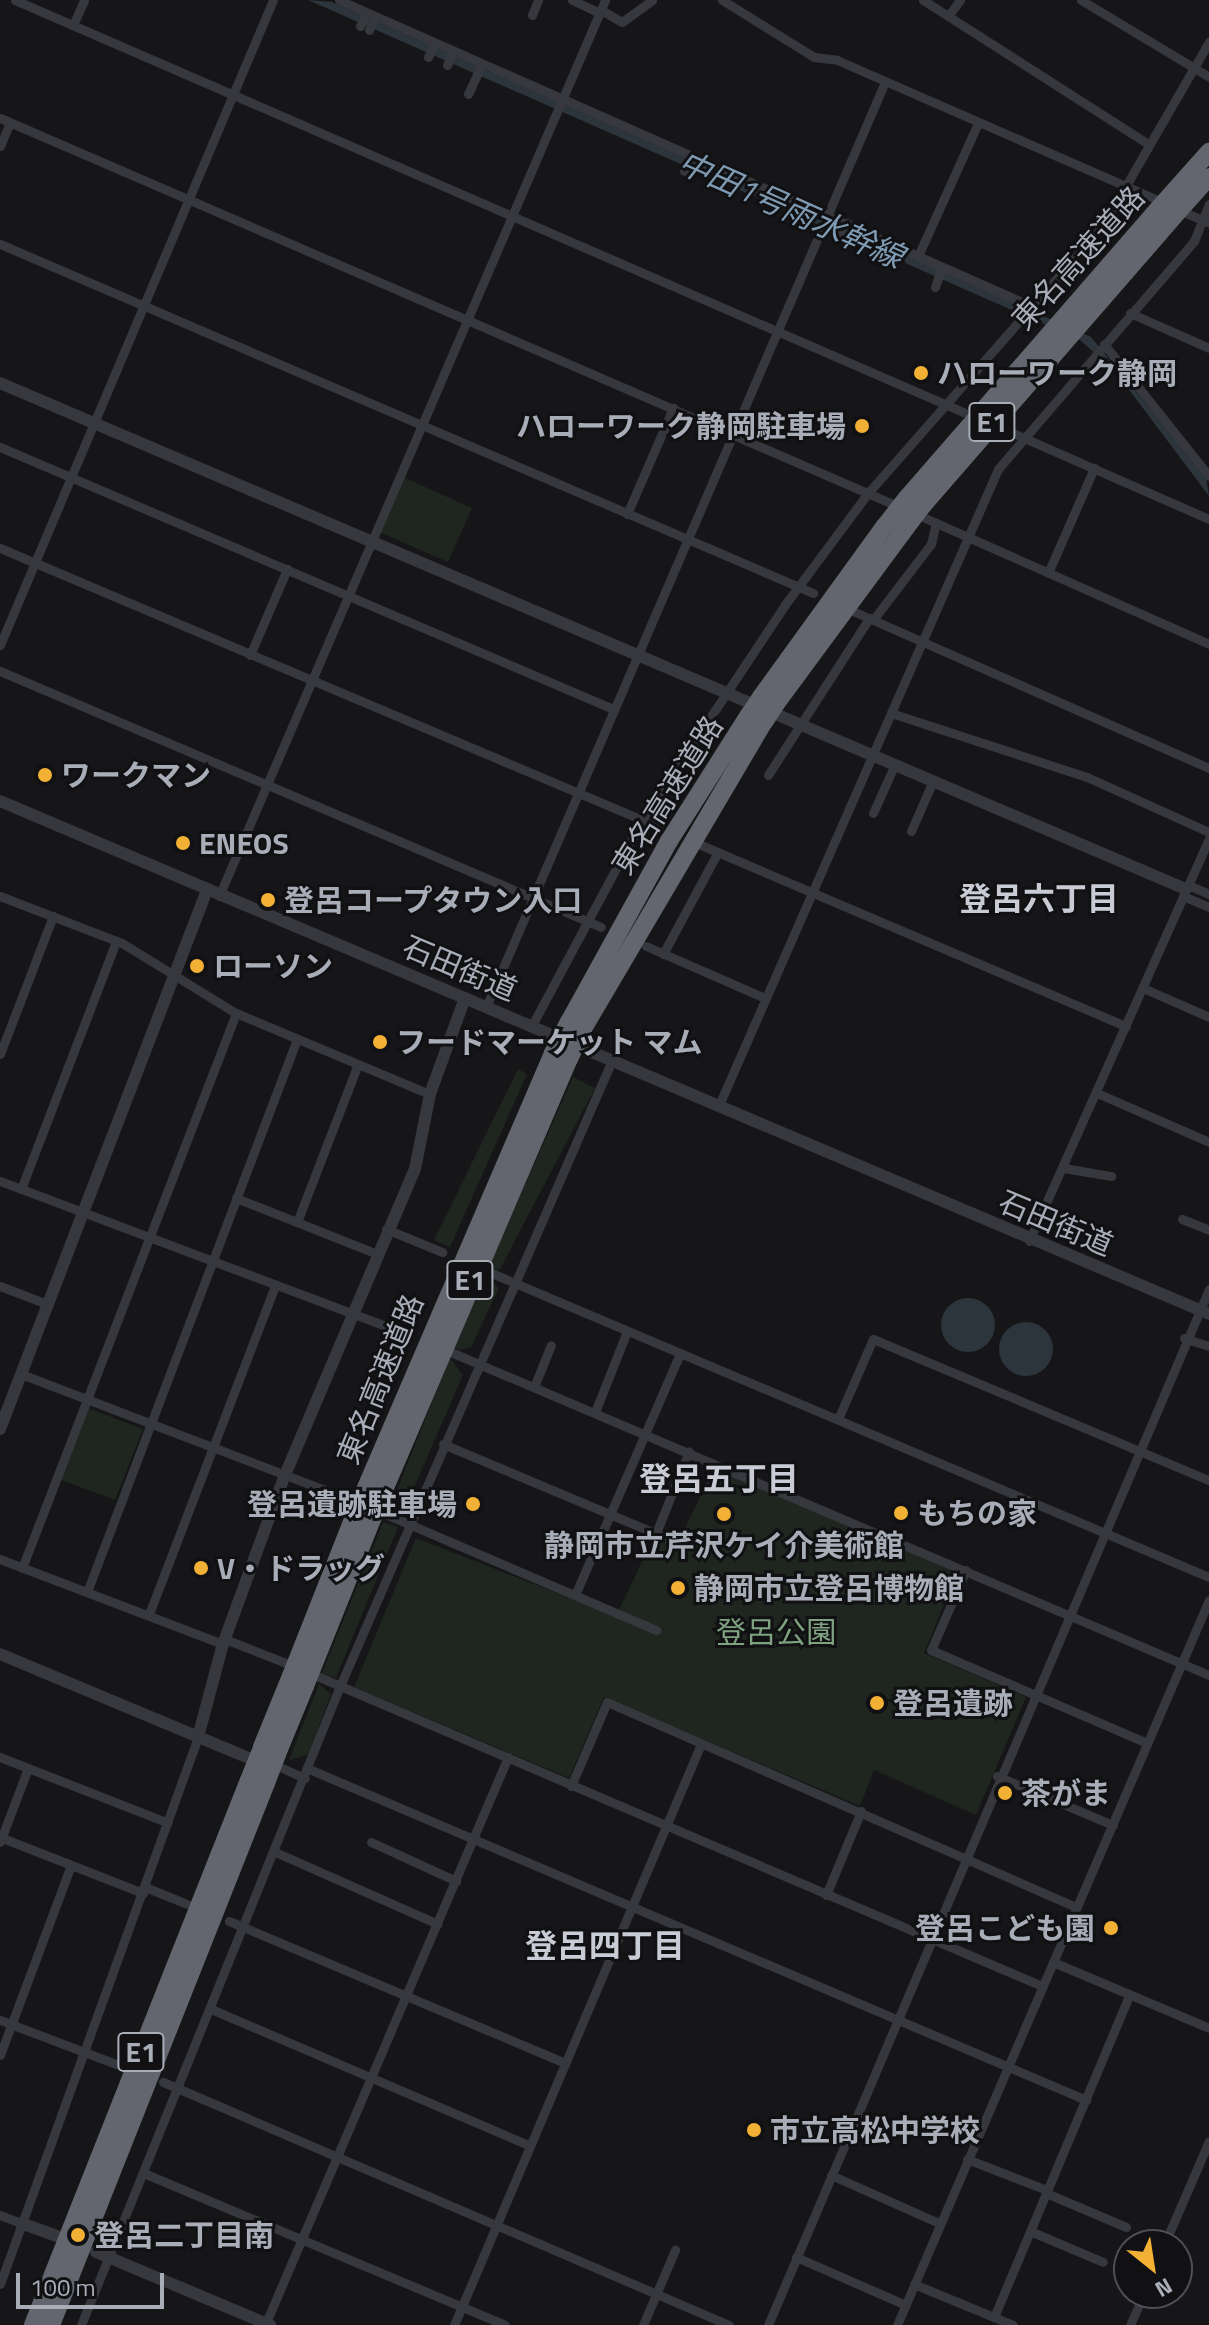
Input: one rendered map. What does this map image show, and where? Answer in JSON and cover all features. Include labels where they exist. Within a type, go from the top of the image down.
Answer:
[{"type":"highway","name":"東名高速道路","points":[[51,2325],[257,1782],[262,1753],[298,1681],[370,1500],[576,1025],[768,701],[915,502],[1167,212],[1209,152]]},
{"type":"highway","name":"東名高速道路","points":[[1167,212],[1209,177]]},
{"type":"highway","name":"東名高速道路","points":[[33,2325],[257,1782]]},
{"type":"street","points":[[15,0],[963,412]]},
{"type":"street","points":[[73,25],[84,0]]},
{"type":"street","points":[[0,645],[273,0]]},
{"type":"street","points":[[339,0],[562,100],[612,130],[687,164],[911,258],[939,276],[1029,306]]},
{"type":"street","points":[[532,15],[538,0]]},
{"type":"street","points":[[572,0],[602,8],[622,22],[652,0]]},
{"type":"street","points":[[722,0],[790,46],[885,82],[1205,221]]},
{"type":"street","points":[[737,11],[745,0]]},
{"type":"street","points":[[923,0],[1147,143]]},
{"type":"street","points":[[948,16],[960,0]]},
{"type":"street","points":[[1081,0],[1209,77]]},
{"type":"street","points":[[344,18],[350,5]]},
{"type":"street","points":[[1,1425],[85,1213],[174,973],[266,785],[602,8]]},
{"type":"street","points":[[365,28],[371,15]]},
{"type":"street","points":[[399,43],[405,31]]},
{"type":"street","points":[[531,1027],[642,820],[725,692],[868,493],[1021,315],[1102,227],[1147,143],[1209,42]]},
{"type":"street","points":[[428,57],[434,44]]},
{"type":"street","points":[[447,65],[453,52]]},
{"type":"street","points":[[468,94],[481,66]]},
{"type":"street","points":[[486,1007],[574,792],[885,82]]},
{"type":"street","points":[[0,146],[5,120],[731,433],[1209,644]]},
{"type":"street","points":[[911,258],[978,123]]},
{"type":"street","points":[[719,1105],[966,536],[1005,456],[1194,241],[1205,221],[1209,204]]},
{"type":"street","points":[[0,244],[421,422],[813,593]]},
{"type":"street","points":[[1130,313],[1209,348]]},
{"type":"street","points":[[1104,345],[1207,472]]},
{"type":"street","points":[[0,383],[1186,890],[1209,907]]},
{"type":"street","points":[[627,514],[673,408]]},
{"type":"street","points":[[1006,430],[1209,519]]},
{"type":"street","points":[[0,447],[611,708]]},
{"type":"street","points":[[1048,573],[1094,468]]},
{"type":"street","points":[[768,775],[797,723],[871,619],[931,544],[936,523]]},
{"type":"street","points":[[0,548],[659,827]]},
{"type":"street","points":[[250,655],[287,569]]},
{"type":"street","points":[[855,612],[1209,768]]},
{"type":"street","points":[[0,671],[601,927]]},
{"type":"street","points":[[891,713],[1087,777],[1209,832]]},
{"type":"street","points":[[873,813],[895,764]]},
{"type":"street","points":[[911,831],[933,781]]},
{"type":"street","name":"石田街道","points":[[0,801],[1204,1313]]},
{"type":"street","points":[[1029,1241],[1209,838]]},
{"type":"street","points":[[701,845],[1126,1026]]},
{"type":"street","points":[[663,954],[718,852]]},
{"type":"street","points":[[1186,890],[1209,894]]},
{"type":"street","points":[[0,896],[116,941],[174,973],[236,1013],[430,1094]]},
{"type":"street","points":[[0,1054],[53,916]]},
{"type":"street","points":[[21,1189],[116,941]]},
{"type":"street","points":[[646,946],[765,998]]},
{"type":"street","points":[[1143,988],[1209,1017]]},
{"type":"street","points":[[0,2284],[168,1823],[198,1737],[224,1641],[285,1475],[375,1253],[415,1169],[430,1094],[465,998]]},
{"type":"street","points":[[22,1568],[236,1013]]},
{"type":"street","points":[[87,1592],[297,1039]]},
{"type":"street","points":[[81,2325],[146,2174],[340,1686],[511,1282],[612,1060]]},
{"type":"street","points":[[297,1222],[358,1064]]},
{"type":"street","points":[[1097,1093],[1209,1142]]},
{"type":"street","points":[[1064,1168],[1111,1176]]},
{"type":"street","points":[[0,1181],[349,1315],[409,1335]]},
{"type":"street","points":[[236,1198],[375,1253]]},
{"type":"street","points":[[1182,1219],[1209,1230]]},
{"type":"street","points":[[386,1229],[442,1252]]},
{"type":"street","points":[[489,1272],[1209,1577]]},
{"type":"street","points":[[0,1286],[47,1304]]},
{"type":"street","points":[[149,1614],[275,1286]]},
{"type":"street","points":[[768,2325],[1135,1448],[1184,1338],[1204,1313],[1209,1289]]},
{"type":"street","points":[[595,1412],[627,1331]]},
{"type":"street","points":[[1184,1338],[1209,1346]]},
{"type":"street","points":[[838,1419],[873,1339],[1209,1480]]},
{"type":"street","points":[[534,1387],[551,1345]]},
{"type":"street","points":[[453,1353],[647,1433],[1209,1675]]},
{"type":"street","points":[[575,1595],[680,1353]]},
{"type":"street","points":[[21,1374],[285,1475],[656,1630]]},
{"type":"street","points":[[443,1444],[676,1542]]},
{"type":"street","points":[[656,1533],[689,1451]]},
{"type":"street","points":[[0,1559],[340,1686],[1042,1986]]},
{"type":"street","points":[[966,1570],[931,1650],[1147,1743]]},
{"type":"street","points":[[897,2325],[1209,1600]]},
{"type":"street","points":[[0,1654],[198,1737],[262,1753],[1086,2100]]},
{"type":"street","points":[[571,1786],[607,1702],[1076,1907]]},
{"type":"street","points":[[454,2325],[563,2062],[701,1744]]},
{"type":"street","points":[[0,1757],[168,1823]]},
{"type":"street","points":[[96,2252],[267,2324],[508,1757]]},
{"type":"street","points":[[28,1768],[0,1839],[187,1904]]},
{"type":"street","points":[[997,1776],[1113,1825]]},
{"type":"street","points":[[826,1895],[861,1811]]},
{"type":"street","points":[[371,1842],[456,1881]]},
{"type":"street","points":[[273,1851],[438,1924]]},
{"type":"street","points":[[0,2055],[71,1865]]},
{"type":"street","points":[[229,1921],[563,2062]]},
{"type":"street","points":[[1053,1962],[1209,2028]]},
{"type":"street","points":[[994,2317],[1130,1994]]},
{"type":"street","points":[[211,2009],[528,2145]]},
{"type":"street","points":[[0,2020],[121,2066]]},
{"type":"street","points":[[163,2082],[729,2325]]},
{"type":"street","points":[[1171,2229],[1209,2141]]},
{"type":"street","points":[[967,2159],[1126,2227]]},
{"type":"street","points":[[146,2174],[505,2325]]},
{"type":"street","points":[[831,2175],[939,2223]]},
{"type":"street","points":[[0,2215],[57,2236]]},
{"type":"street","points":[[1030,2231],[1103,2262]]},
{"type":"street","points":[[643,2325],[675,2250]]},
{"type":"street","points":[[796,2257],[906,2305]]},
{"type":"street","points":[[914,2284],[1013,2325]]},
{"type":"green space","points":[[403,477],[472,508],[448,562],[379,532]]},
{"type":"green space","points":[[518,1069],[527,1074],[450,1247],[434,1240]]},
{"type":"green space","points":[[573,1077],[595,1088],[499,1271],[489,1266]]},
{"type":"green space","points":[[485,1276],[499,1288],[471,1347],[454,1348]]},
{"type":"green space","points":[[450,1358],[463,1375],[403,1513],[388,1512]]},
{"type":"green space","points":[[88,1408],[143,1429],[115,1500],[61,1480]]},
{"type":"green space","name":"登呂公園","points":[[714,1468],[957,1573],[924,1653],[1026,1697],[976,1815],[874,1770],[860,1806],[604,1697],[569,1778],[354,1687],[416,1538],[616,1616],[655,1535],[677,1545]]},
{"type":"green space","points":[[383,1522],[398,1527],[336,1678],[322,1673]]},
{"type":"green space","points":[[319,1684],[331,1694],[308,1755],[289,1760]]},
{"type":"water","name":"中田1号雨水幹線","points":[[308,0],[332,2],[1091,337],[1206,477],[1209,496],[1115,371],[1080,340]]},
{"type":"water","points":[[968,1298],[979,1300],[987,1306],[993,1314],[993,1336],[987,1344],[979,1350],[968,1352],[957,1350],[949,1344],[943,1336],[941,1325],[943,1314],[949,1306],[957,1300]]},
{"type":"water","points":[[1026,1322],[1037,1324],[1045,1330],[1051,1338],[1051,1360],[1045,1368],[1037,1374],[1026,1376],[1015,1374],[1007,1368],[1001,1360],[999,1349],[1001,1338],[1007,1330],[1015,1324]]},
{"type":"place","name":"ハローワーク静岡","points":[[921,373]]},
{"type":"place","name":"ハローワーク静岡駐車場","points":[[862,426]]},
{"type":"place","name":"ワークマン","points":[[45,775]]},
{"type":"place","name":"ENEOS","points":[[183,843]]},
{"type":"place","name":"登呂コープタウン入口","points":[[268,900]]},
{"type":"place","name":"ローソン","points":[[197,966]]},
{"type":"place","name":"フードマーケット マム","points":[[380,1042]]},
{"type":"place","name":"登呂遺跡駐車場","points":[[473,1504]]},
{"type":"place","name":"もちの家","points":[[901,1513]]},
{"type":"place","name":"静岡市立芹沢ケイ介美術館","points":[[724,1514]]},
{"type":"place","name":"V・ドラッグ","points":[[201,1568]]},
{"type":"place","name":"静岡市立登呂博物館","points":[[678,1588]]},
{"type":"place","name":"登呂遺跡","points":[[877,1703]]},
{"type":"place","name":"茶がま","points":[[1005,1793]]},
{"type":"place","name":"登呂こども園","points":[[1111,1928]]},
{"type":"place","name":"市立高松中学校","points":[[754,2130]]},
{"type":"place","name":"登呂二丁目南","points":[[78,2235]]},
{"type":"district","name":"登呂六丁目","points":[[1039,898]]},
{"type":"district","name":"登呂五丁目","points":[[719,1478]]},
{"type":"district","name":"登呂四丁目","points":[[605,1945]]}]
